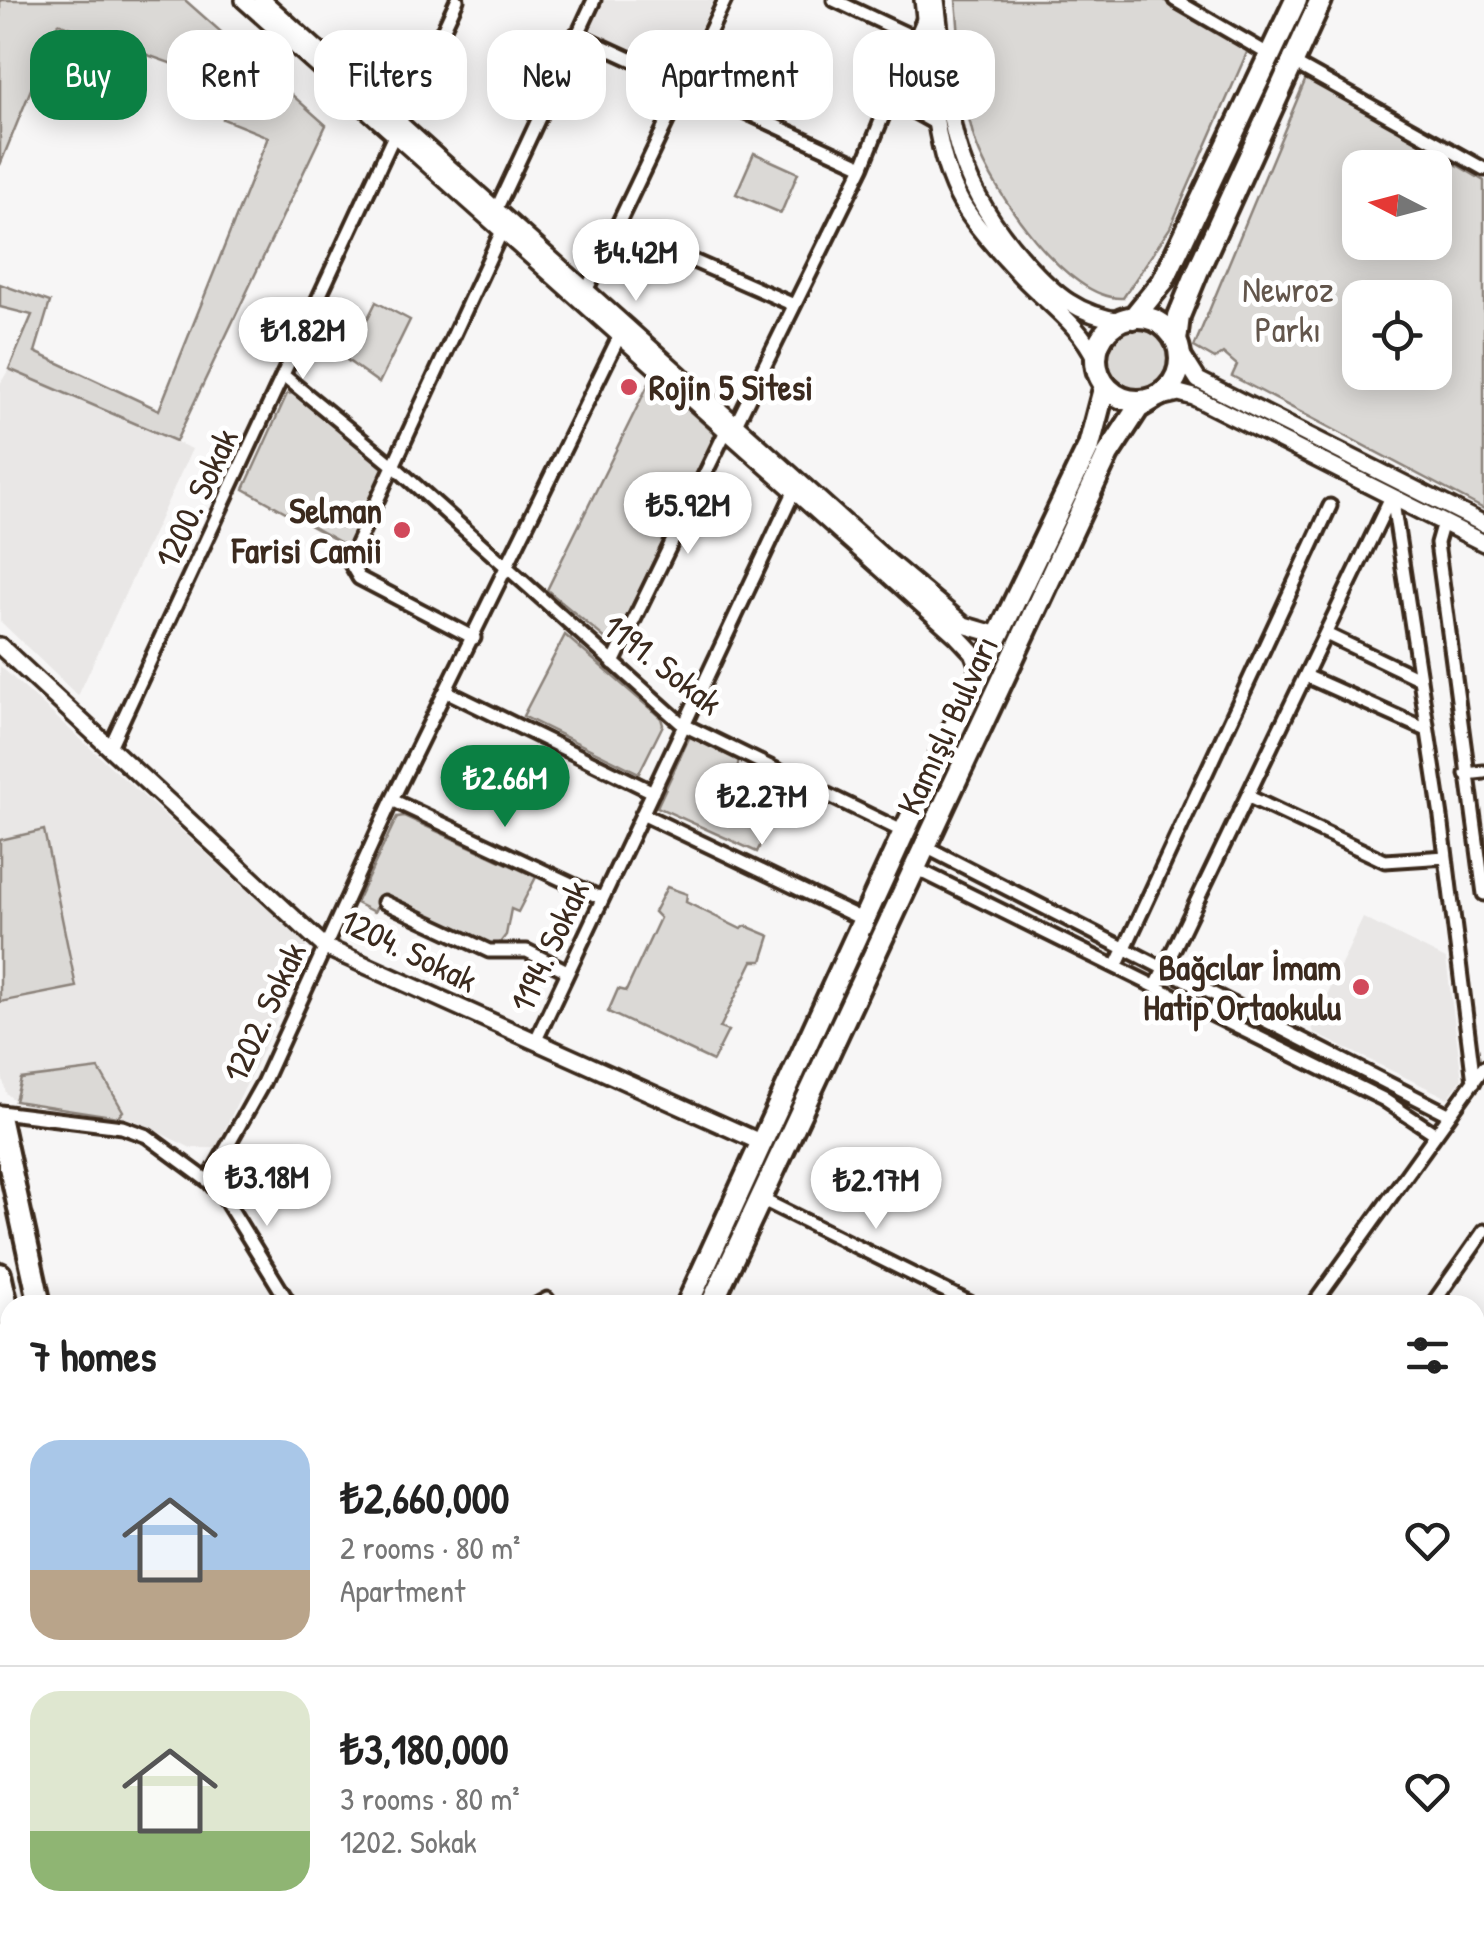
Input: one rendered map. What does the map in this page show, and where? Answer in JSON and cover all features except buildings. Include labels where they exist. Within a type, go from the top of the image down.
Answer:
[{"type":"highway","points":[[1296,0],[1163,282],[1128,319],[1104,336],[1096,360],[1105,385],[1127,400],[1153,398],[1174,382],[1186,301],[1321,0]]},
{"type":"highway","points":[[1128,319],[1154,320],[1178,346]]},
{"type":"highway","name":"Kamışlı Bulvarı","points":[[691,1295],[904,832],[1090,446],[1105,385]]},
{"type":"highway","name":"Kamışlı Bulvarı","points":[[715,1295],[759,1198],[814,1092],[1108,454],[1138,408],[1153,398]]},
{"type":"highway","points":[[0,1121],[38,1295]]},
{"type":"highway","points":[[0,1154],[23,1227]]},
{"type":"highway","points":[[0,1180],[24,1295]]},
{"type":"street","points":[[244,0],[396,132],[496,210],[587,289],[731,428],[793,494],[956,636],[973,653],[980,671]]},
{"type":"street","points":[[262,0],[396,132],[619,338],[964,624],[998,635]]},
{"type":"street","name":"1200. Sokak","points":[[110,747],[457,0]]},
{"type":"street","points":[[578,30],[594,0]]},
{"type":"street","points":[[710,30],[725,0]]},
{"type":"street","points":[[834,0],[898,30]]},
{"type":"street","points":[[936,0],[954,132],[970,188],[1012,247],[1064,300],[1078,311],[1128,319]]},
{"type":"street","points":[[1175,0],[1270,56]]},
{"type":"street","points":[[924,7],[938,125],[964,209],[1018,273],[1080,331],[1096,360]]},
{"type":"street","points":[[1292,62],[1484,169]]},
{"type":"street","points":[[496,210],[537,120]]},
{"type":"street","points":[[587,289],[666,120]]},
{"type":"street","points":[[760,120],[863,166]]},
{"type":"street","points":[[613,663],[863,166],[881,120]]},
{"type":"street","points":[[929,120],[938,125]]},
{"type":"street","points":[[616,227],[794,305]]},
{"type":"street","points":[[474,638],[352,572],[349,561],[502,231]]},
{"type":"street","name":"1202. Sokak","points":[[208,1181],[262,1083],[392,800],[619,338]]},
{"type":"street","points":[[1178,346],[1198,380],[1484,524]]},
{"type":"street","name":"1191. Sokak","points":[[283,376],[395,467],[682,724],[904,832]]},
{"type":"street","points":[[1153,398],[1179,393],[1194,397],[1484,543]]},
{"type":"street","name":"1194. Sokak","points":[[534,1042],[793,494]]},
{"type":"street","points":[[1157,984],[1392,496]]},
{"type":"street","points":[[1392,496],[1446,857],[1474,1082]]},
{"type":"street","points":[[1117,965],[1330,506]]},
{"type":"street","points":[[1444,522],[1438,543],[1484,894]]},
{"type":"street","points":[[1326,634],[1420,679]]},
{"type":"street","name":"1204. Sokak","points":[[0,646],[325,947],[760,1142]]},
{"type":"street","points":[[1306,676],[1427,730]]},
{"type":"street","points":[[448,692],[653,792]]},
{"type":"street","points":[[1466,774],[1484,772]]},
{"type":"street","points":[[1249,796],[1384,861],[1446,857]]},
{"type":"street","points":[[392,800],[600,898]]},
{"type":"street","points":[[642,814],[864,920]]},
{"type":"street","points":[[926,848],[1166,966],[1448,1114]]},
{"type":"street","points":[[915,868],[1157,984],[1383,1100],[1434,1133]]},
{"type":"street","points":[[384,902],[488,951],[526,950],[567,971]]},
{"type":"street","points":[[1320,1295],[1484,1067]]},
{"type":"street","points":[[0,1112],[122,1127],[147,1136],[208,1181],[226,1200],[284,1295]]},
{"type":"street","points":[[759,1198],[954,1295]]},
{"type":"street","points":[[1439,1295],[1484,1231]]},
{"type":"shaded area","points":[[604,0],[714,0],[699,30],[626,30],[626,48],[606,39],[606,30],[590,29]]},
{"type":"shaded area","points":[[9,369],[192,449],[78,696],[0,621],[0,384]]},
{"type":"shaded area","points":[[0,666],[306,944],[306,959],[216,1148],[191,1148],[131,1119],[15,1101],[6,1093],[0,1067]]},
{"type":"shaded area","points":[[1363,918],[1446,959],[1462,1079],[1448,1098],[1314,1033],[1312,1027]]},
{"type":"green space","points":[[0,0],[185,0],[219,30],[167,30],[167,62],[147,55],[147,30],[78,30],[58,23],[55,30],[30,30],[30,92],[0,165]]},
{"type":"green space","points":[[956,0],[1163,0],[1249,48],[1170,228],[1123,298],[1101,294],[1056,263],[998,188],[976,144],[970,120],[995,120],[995,30],[958,30]]},
{"type":"green space","name":"Newroz Parkı","points":[[1307,76],[1432,150],[1342,150],[1342,260],[1452,260],[1452,162],[1484,181],[1484,509],[1232,376],[1237,365],[1223,353],[1215,359],[1194,347]]},
{"type":"green space","points":[[294,97],[314,114],[314,120],[326,125],[176,441],[9,369],[32,315],[0,307],[0,284],[50,302],[35,352],[159,410],[268,137],[226,120],[294,120]]},
{"type":"green space","points":[[754,153],[798,173],[781,213],[736,194]]},
{"type":"green space","points":[[376,302],[410,320],[379,383],[347,360]]},
{"type":"green space","points":[[1137,329],[1158,338],[1167,359],[1158,380],[1137,389],[1116,380],[1107,359],[1116,338]]},
{"type":"green space","points":[[652,377],[715,434],[613,645],[547,590]]},
{"type":"green space","points":[[293,393],[392,464],[349,547],[244,489],[287,394]]},
{"type":"green space","points":[[565,635],[661,718],[663,725],[639,773],[523,716]]},
{"type":"green space","points":[[690,736],[739,760],[736,773],[752,779],[759,771],[790,783],[757,852],[657,807]]},
{"type":"green space","points":[[404,816],[536,877],[518,912],[511,909],[506,935],[499,944],[482,943],[381,898],[374,912],[356,903],[397,817]]},
{"type":"green space","points":[[44,830],[76,987],[0,1002],[0,840]]},
{"type":"green space","points":[[667,887],[687,894],[686,902],[741,929],[746,926],[770,936],[762,961],[753,961],[720,1028],[728,1031],[713,1061],[608,1012],[618,989],[626,991],[660,918],[654,912]]},
{"type":"green space","points":[[99,1069],[123,1111],[118,1117],[15,1101],[21,1079]]},
{"type":"place","name":"Rojin 5 Sitesi","points":[[629,387]]},
{"type":"place","name":"Selman Farisi Camii","points":[[402,530]]},
{"type":"place","name":"Bağcılar İmam Hatip Ortaokulu","points":[[1361,987]]}]
